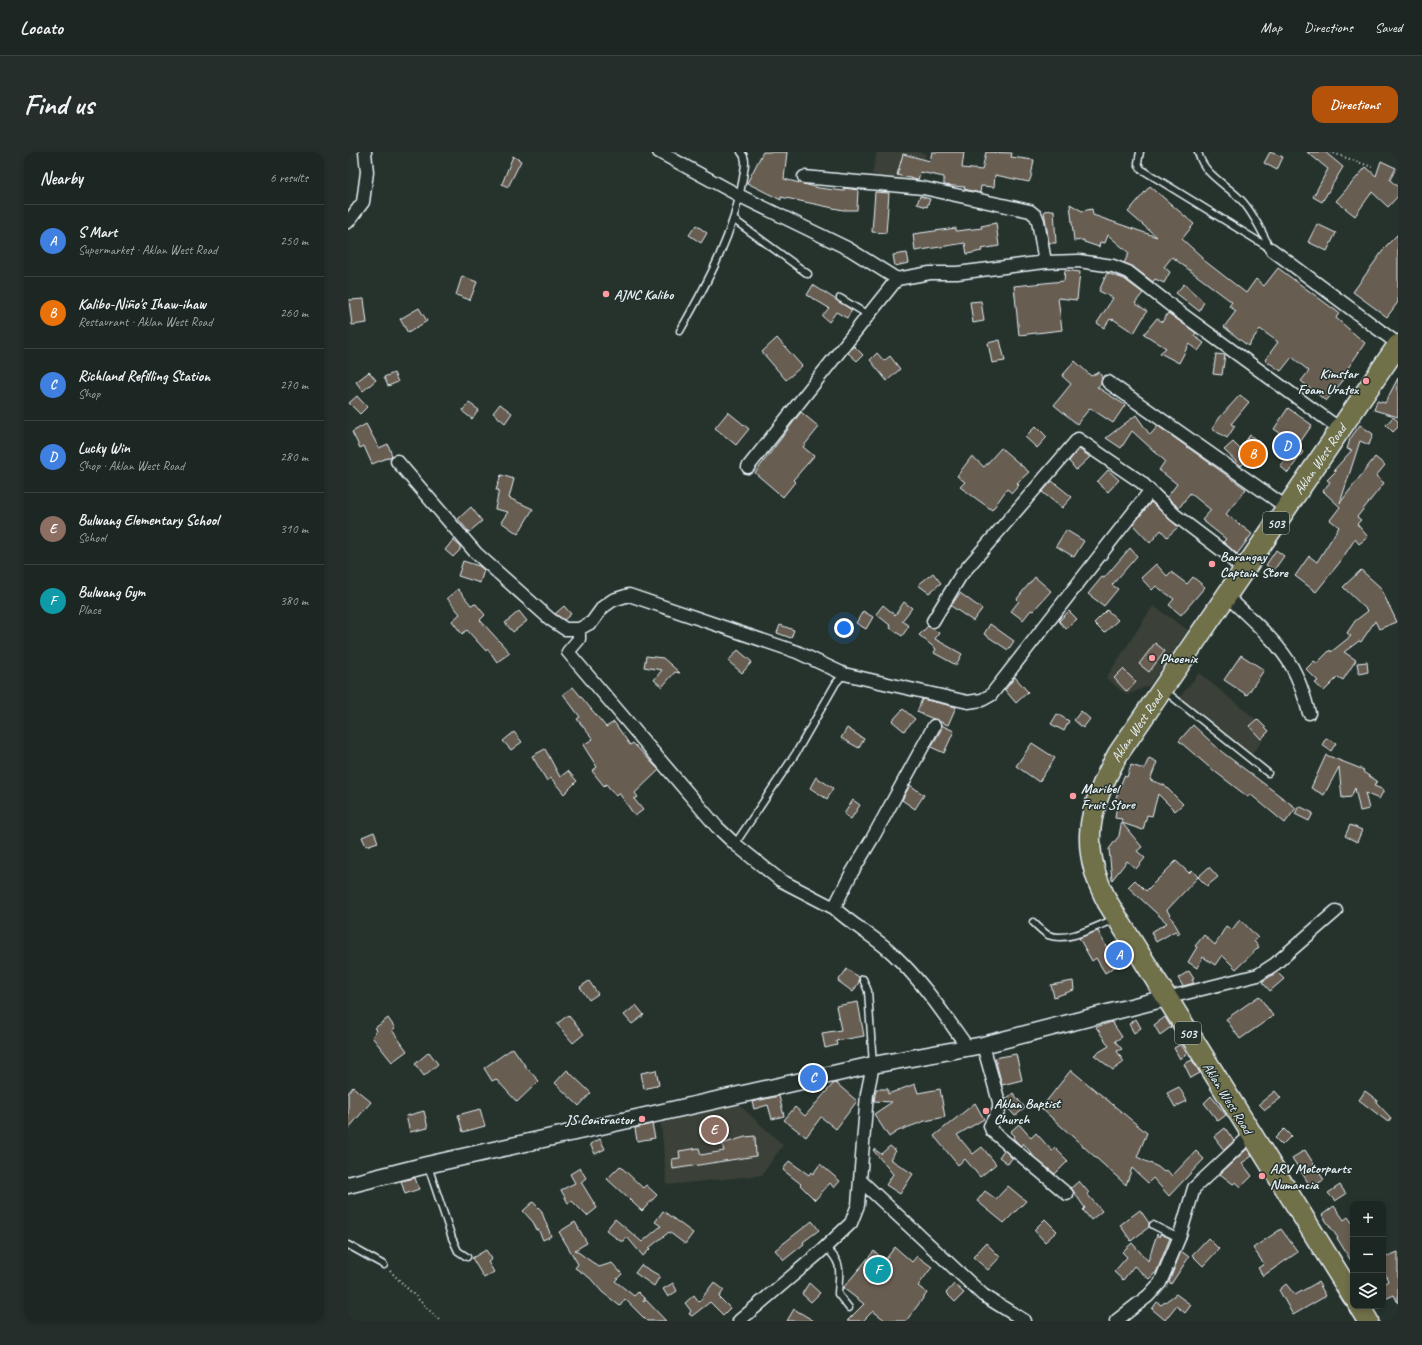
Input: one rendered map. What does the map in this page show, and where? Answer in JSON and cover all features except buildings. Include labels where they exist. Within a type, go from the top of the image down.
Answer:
[{"type":"main road","name":"Aklan West Road","points":[[1350,1291],[1116,918],[1098,885],[1092,867],[1090,826],[1098,795],[1118,754],[1398,344]]},
{"type":"main road","points":[[1361,1309],[1368,1321]]},
{"type":"street","points":[[348,222],[363,202],[367,172],[365,152]]},
{"type":"street","points":[[659,152],[740,196],[849,249],[897,279],[930,273],[957,273],[1044,262],[1079,261],[1113,266],[1128,272],[1178,311],[1340,429]]},
{"type":"street","points":[[804,177],[917,186],[1033,213],[1038,221],[1044,262]]},
{"type":"street","points":[[1271,249],[1398,344]]},
{"type":"street","points":[[748,467],[870,316],[897,279]]},
{"type":"street","points":[[1108,382],[1286,507]]},
{"type":"street","points":[[933,621],[961,575],[1078,439],[1107,457],[1141,482],[1243,570]]},
{"type":"street","points":[[397,461],[476,553],[550,619],[565,628],[579,629],[592,622],[603,607],[612,600],[629,595],[797,652],[844,674],[968,702],[982,700],[991,694],[1150,491]]},
{"type":"street","points":[[1226,595],[1279,648],[1292,667],[1303,692],[1309,713]]},
{"type":"street","points":[[579,629],[579,639],[568,652],[717,827],[735,844],[780,880],[834,908],[891,952],[922,982],[975,1047],[999,1110],[990,1126],[992,1131],[1067,1194]]},
{"type":"street","points":[[834,908],[851,874],[934,726]]},
{"type":"street","points":[[348,1185],[427,1165],[873,1065],[975,1047],[1258,975],[1275,964],[1336,911]]},
{"type":"street","points":[[739,1321],[825,1247],[850,1223],[858,1205],[867,1094],[873,1065]]},
{"type":"street","points":[[1122,1319],[1160,1283],[1179,1238],[1194,1188],[1251,1135]]},
{"type":"street","points":[[860,1180],[983,1295],[1025,1321]]},
{"type":"lane","points":[[680,330],[702,293],[722,254],[740,196],[745,162],[744,156],[741,152]]},
{"type":"lane","points":[[1140,152],[1138,163],[1141,169],[1271,249]]},
{"type":"lane","points":[[1198,152],[1201,163],[1206,171],[1229,188],[1255,217],[1271,249]]},
{"type":"lane","points":[[733,219],[808,274]]},
{"type":"lane","points":[[840,298],[870,316]]},
{"type":"lane","points":[[735,844],[796,753],[836,682],[844,674]]},
{"type":"lane","points":[[1158,695],[1268,773]]},
{"type":"lane","points":[[1033,922],[1047,935],[1062,937],[1078,933],[1116,918]]},
{"type":"lane","points":[[863,978],[868,991],[873,1065]]},
{"type":"lane","points":[[427,1165],[452,1238],[458,1251],[467,1257]]},
{"type":"lane","points":[[1153,1225],[1179,1238]]},
{"type":"lane","points":[[348,1245],[384,1265]]},
{"type":"lane","points":[[825,1247],[833,1254],[840,1264],[838,1294],[843,1303],[849,1308]]},
{"type":"path","points":[[1330,152],[1372,167]]},
{"type":"path","points":[[384,1265],[440,1321]]},
{"type":"shaded area","points":[[877,152],[918,152],[926,154],[919,185],[872,174]]},
{"type":"shaded area","points":[[1153,606],[1188,630],[1150,685],[1127,695],[1106,678]]},
{"type":"shaded area","points":[[1199,673],[1270,731],[1251,755],[1180,697]]},
{"type":"shaded area","points":[[735,1101],[783,1145],[762,1175],[667,1185],[660,1115]]},
{"type":"place","name":"AJNC Kalibo","points":[[606,294]]},
{"type":"place","name":"Kimstar Foam Uratex","points":[[1366,381]]},
{"type":"place","name":"Lucky Win","points":[[1287,446]]},
{"type":"place","name":"Kalibo-Niño's Ihaw-ihaw","points":[[1253,454]]},
{"type":"place","name":"Barangay Captain Store","points":[[1212,564]]},
{"type":"place","name":"Phoenix","points":[[1152,658]]},
{"type":"place","name":"Maribel Fruit Store","points":[[1073,796]]},
{"type":"place","name":"S Mart","points":[[1119,955]]},
{"type":"place","name":"Richland Refilling Station","points":[[813,1078]]},
{"type":"place","name":"Aklan Baptist Church","points":[[986,1111]]},
{"type":"place","name":"JS Contractor","points":[[642,1119]]},
{"type":"place","name":"Bulwang Elementary School","points":[[714,1130]]},
{"type":"place","name":"ARV Motorparts Numancia","points":[[1262,1176]]},
{"type":"place","name":"Bulwang Gym","points":[[878,1270]]}]
